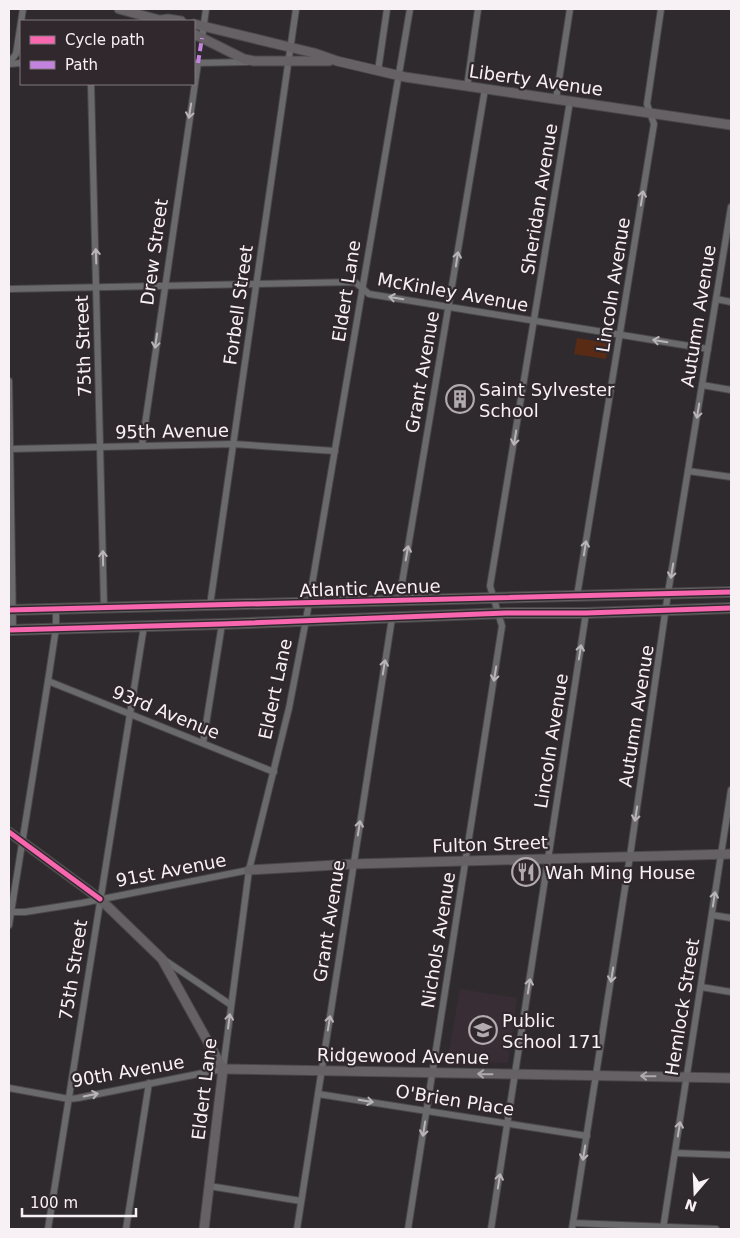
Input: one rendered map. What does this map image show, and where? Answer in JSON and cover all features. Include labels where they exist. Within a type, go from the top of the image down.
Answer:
[{"type":"main road","name":"Atlantic Avenue","points":[[11,610],[731,592]]},
{"type":"main road","name":"Atlantic Avenue","points":[[11,629],[222,624],[498,613],[586,613],[731,608]]},
{"type":"street","points":[[119,9],[162,20],[174,20]]},
{"type":"street","points":[[206,9],[198,26],[198,36],[236,55],[254,61]]},
{"type":"street","name":"Forbell Street","points":[[210,606],[296,9]]},
{"type":"street","points":[[378,71],[387,9]]},
{"type":"street","name":"Eldert Lane","points":[[204,1229],[231,1005],[250,870],[289,708],[306,620],[410,9]]},
{"type":"street","points":[[467,86],[478,9]]},
{"type":"street","name":"Sheridan Avenue","points":[[556,99],[570,9]]},
{"type":"street","name":"Lincoln Avenue","points":[[578,596],[654,124],[647,104],[661,9]]},
{"type":"street","name":"Liberty Avenue","points":[[198,26],[290,49],[314,53],[337,61],[398,76],[731,124]]},
{"type":"street","points":[[9,63],[16,54],[20,28]]},
{"type":"street","points":[[196,63],[254,61]]},
{"type":"street","name":"Liberty Avenue","points":[[254,61],[337,61]]},
{"type":"street","name":"75th Street","points":[[91,85],[104,607]]},
{"type":"street","name":"Drew Street","points":[[142,446],[193,85]]},
{"type":"street","name":"Grant Avenue","points":[[399,601],[485,89]]},
{"type":"street","name":"Sheridan Avenue","points":[[493,598],[490,586],[570,101]]},
{"type":"street","name":"Autumn Avenue","points":[[573,1226],[667,610],[668,593],[731,211]]},
{"type":"street","name":"McKinley Avenue","points":[[9,289],[355,282],[369,294],[708,349]]},
{"type":"street","points":[[716,299],[731,302]]},
{"type":"street","points":[[9,380],[11,629]]},
{"type":"street","points":[[702,385],[731,390]]},
{"type":"street","name":"95th Avenue","points":[[10,449],[233,444],[335,451]]},
{"type":"street","points":[[688,471],[731,477]]},
{"type":"street","name":"Nichols Avenue","points":[[408,1229],[502,626],[493,598]]},
{"type":"street","points":[[9,925],[56,628],[56,609]]},
{"type":"street","name":"Lincoln Avenue","points":[[492,1229],[586,613]]},
{"type":"street","name":"Grant Avenue","points":[[297,1229],[392,618]]},
{"type":"street","points":[[203,743],[222,624]]},
{"type":"street","name":"75th Street","points":[[48,1229],[144,626]]},
{"type":"street","name":"93rd Avenue","points":[[48,681],[274,772]]},
{"type":"street","name":"Hemlock Street","points":[[663,1228],[731,790]]},
{"type":"street","points":[[9,832],[100,899],[162,959],[231,1005]]},
{"type":"street","name":"Fulton Street","points":[[250,870],[465,860],[731,854]]},
{"type":"street","name":"91st Avenue","points":[[10,912],[25,912],[100,899],[250,870]]},
{"type":"street","points":[[712,915],[731,918]]},
{"type":"street","points":[[162,959],[224,1069]]},
{"type":"street","points":[[701,987],[731,992]]},
{"type":"street","name":"Ridgewood Avenue","points":[[224,1069],[731,1078]]},
{"type":"street","name":"90th Avenue","points":[[9,1088],[69,1099],[224,1069]]},
{"type":"street","points":[[126,1229],[149,1083]]},
{"type":"street","name":"O'Brien Place","points":[[318,1094],[587,1136]]},
{"type":"street","points":[[675,1152],[731,1155]]},
{"type":"street","points":[[209,1186],[301,1201]]},
{"type":"street","points":[[573,1226],[716,1229]]},
{"type":"shaded area","points":[[577,338],[609,343],[606,359],[574,354]]},
{"type":"shaded area","name":"Public School 171","points":[[460,989],[517,998],[508,1063],[447,1062]]},
{"type":"marked path","points":[[198,63],[202,38]]},
{"type":"cycle path","points":[[9,610],[731,592]]},
{"type":"cycle path","points":[[9,630],[506,613],[586,613],[731,608]]},
{"type":"cycle path","points":[[9,832],[100,899]]},
{"type":"place","name":"Saint Sylvester School","points":[[460,399]]},
{"type":"place","name":"Wah Ming House","points":[[526,872]]},
{"type":"place","name":"Public School 171","points":[[483,1030]]}]
